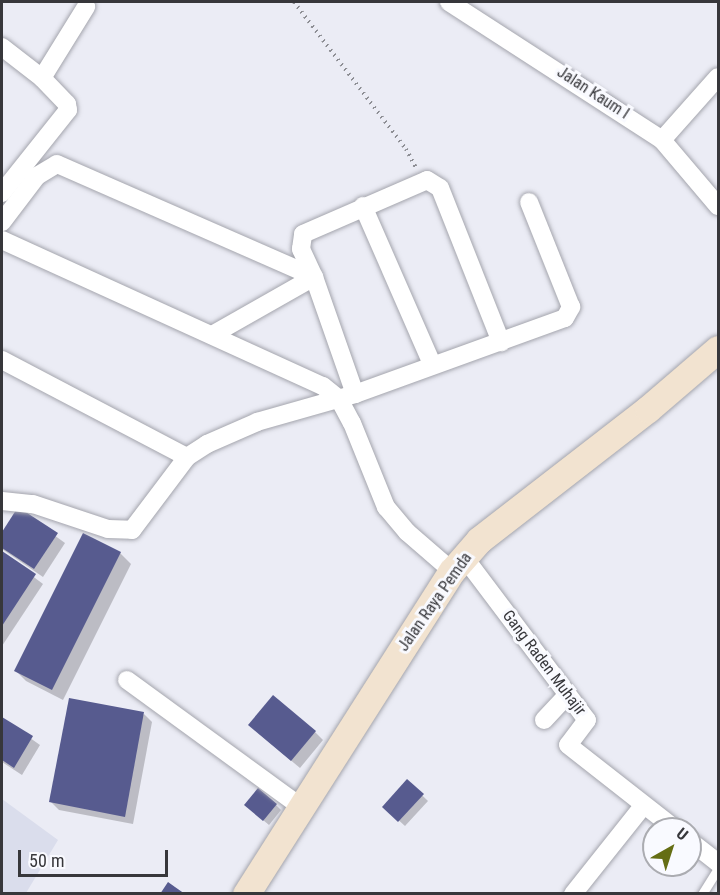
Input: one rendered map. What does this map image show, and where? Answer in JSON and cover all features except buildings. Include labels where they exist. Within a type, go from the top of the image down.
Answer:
[{"type":"main road","name":"Jalan Raya Pemda","points":[[246,894],[458,564],[526,500],[648,409],[718,349]]},
{"type":"street","name":"Jalan Kaum I","points":[[456,3],[662,140],[718,206]]},
{"type":"street","points":[[42,78],[86,7]]},
{"type":"street","points":[[2,47],[42,78],[67,104],[69,110],[2,192]]},
{"type":"street","points":[[662,140],[718,77]]},
{"type":"street","points":[[2,222],[37,176],[57,164],[314,277]]},
{"type":"street","points":[[432,364],[363,206],[423,182],[434,182],[440,188],[501,342]]},
{"type":"street","points":[[2,501],[33,504],[123,533],[141,521],[187,457],[257,422],[347,397],[432,364],[565,318],[571,311],[529,202]]},
{"type":"street","name":"Gang Raden Muhajir","points":[[363,206],[303,234],[301,249],[314,277],[347,397],[386,507],[407,532],[458,564],[587,720],[568,745],[658,817]]},
{"type":"street","points":[[2,240],[347,397]]},
{"type":"street","points":[[212,335],[314,277]]},
{"type":"street","points":[[2,360],[187,457]]},
{"type":"street","points":[[127,680],[301,807]]},
{"type":"street","points":[[543,720],[567,694]]},
{"type":"street","points":[[573,894],[643,806]]},
{"type":"street","points":[[702,852],[718,866]]},
{"type":"lane","points":[[702,894],[718,866]]},
{"type":"path","points":[[294,2],[406,148],[423,182]]},
{"type":"shaded area","points":[[2,799],[58,840],[26,893],[2,893]]}]
